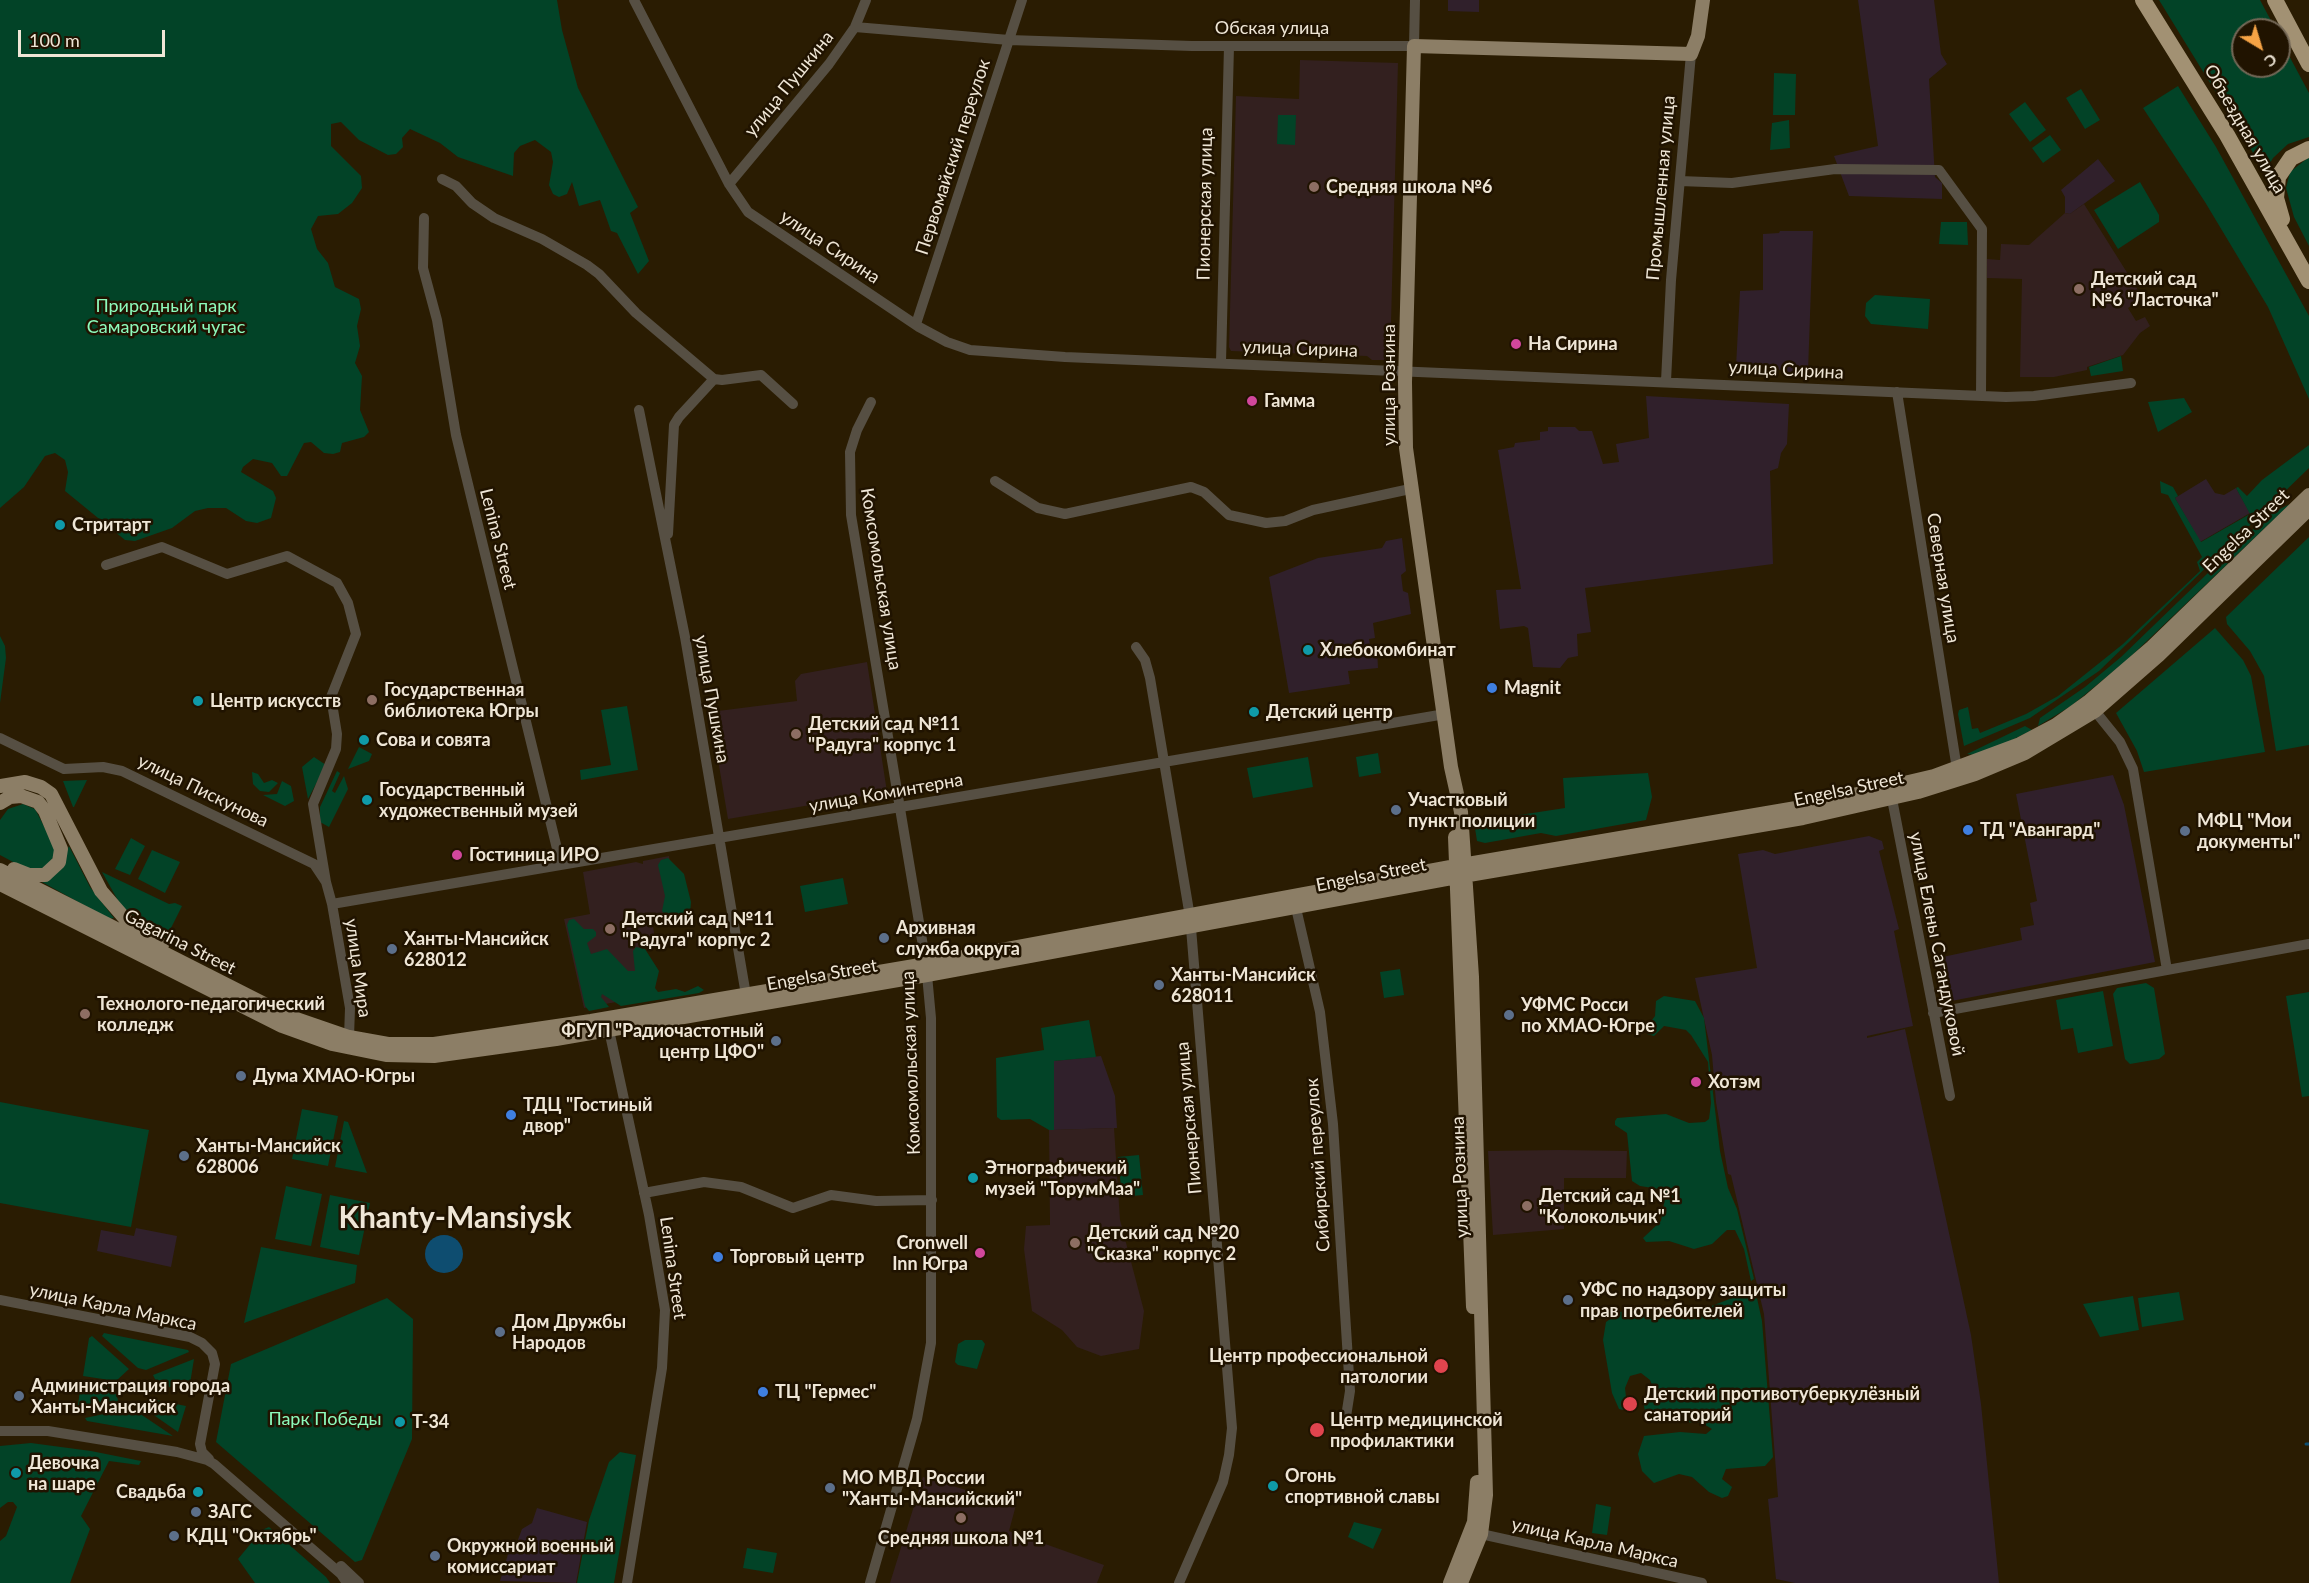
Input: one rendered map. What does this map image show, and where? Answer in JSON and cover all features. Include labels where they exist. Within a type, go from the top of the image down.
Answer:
[{"type":"highway","name":"Объездная улица","points":[[2143,0],[2227,135],[2309,281]]},
{"type":"highway","points":[[2275,0],[2309,64]]},
{"type":"highway","points":[[2300,263],[2278,207],[2276,184],[2286,163],[2298,153],[2309,149]]},
{"type":"main road","name":"Промышленная улица","points":[[1691,54],[1698,36],[1703,0]]},
{"type":"main road","name":"Обская улица","points":[[1414,46],[1691,54]]},
{"type":"main road","name":"улица Рознина","points":[[1414,46],[1405,428],[1410,489],[1451,767],[1461,812],[1468,1044],[1486,1429],[1485,1512],[1450,1583]]},
{"type":"main road","name":"Engelsa Street","points":[[347,1042],[386,1055],[441,1055],[927,970],[1462,871],[1803,813],[1917,787],[2025,753],[2139,673],[2309,495]]},
{"type":"main road","name":"Engelsa Street","points":[[2202,606],[2309,509]]},
{"type":"main road","points":[[0,786],[25,782],[41,787],[51,794],[89,872],[101,891],[128,922],[213,979]]},
{"type":"main road","points":[[0,803],[10,797],[21,796],[38,802],[60,843],[59,862],[50,872],[40,876],[0,868]]},
{"type":"main road","points":[[0,862],[21,873]]},
{"type":"main road","name":"Gagarina Street","points":[[0,868],[115,937],[282,1026],[347,1042]]},
{"type":"main road","name":"Engelsa Street","points":[[1190,922],[1296,908],[1462,871]]},
{"type":"main road","name":"Gagarina Street","points":[[0,884],[42,906],[213,979],[347,1042]]},
{"type":"main road","points":[[5,893],[79,930],[169,950],[275,1003],[288,1016]]},
{"type":"main road","points":[[5,893],[42,906]]},
{"type":"main road","name":"Engelsa Street","points":[[608,1024],[746,995],[927,970]]},
{"type":"main road","name":"улица Рознина","points":[[1461,1583],[1476,1533]]},
{"type":"street","name":"улица Сирина","points":[[634,0],[741,204],[754,217],[916,324],[947,342],[980,352],[1981,396],[2023,397],[2131,383]]},
{"type":"street","name":"улица Пушкина","points":[[729,183],[829,64],[855,27],[866,0]]},
{"type":"street","name":"Первомайский переулок","points":[[916,324],[1022,0]]},
{"type":"street","name":"улица Рознина","points":[[1414,46],[1415,0]]},
{"type":"street","name":"Обская улица","points":[[855,27],[1009,39],[1229,46],[1414,46]]},
{"type":"street","name":"Пионерская улица","points":[[1221,362],[1229,46]]},
{"type":"street","name":"Промышленная улица","points":[[1666,381],[1691,54]]},
{"type":"street","points":[[1680,181],[1732,183],[1835,169],[1939,170],[1982,229],[1981,396]]},
{"type":"street","points":[[442,179],[456,186],[472,203],[494,218],[542,239],[587,265],[599,274],[636,313],[714,379],[761,375],[793,404]]},
{"type":"street","name":"Lenina Street","points":[[424,218],[423,268],[438,327],[456,435],[561,865]]},
{"type":"street","points":[[667,541],[670,528],[674,425],[714,379]]},
{"type":"street","name":"Северная улица","points":[[1897,392],[1959,774]]},
{"type":"street","name":"Комсомольская улица","points":[[870,1583],[910,1446],[928,1366],[932,1323],[931,1018],[927,970],[849,492],[850,452],[856,430],[871,402]]},
{"type":"street","name":"улица Пушкина","points":[[639,410],[667,541],[746,995]]},
{"type":"street","points":[[995,482],[1038,508],[1065,514],[1191,487],[1204,492],[1229,516],[1266,523],[1285,521],[1313,510],[1410,489]]},
{"type":"street","points":[[106,565],[162,546],[227,574],[286,556],[337,583],[348,603],[356,634],[331,697],[337,742],[333,759],[314,798],[313,812],[326,882]]},
{"type":"street","name":"Пионерская улица","points":[[1136,647],[1145,660],[1150,678],[1190,922],[1232,1428],[1222,1482],[1179,1583]]},
{"type":"street","points":[[2092,706],[2120,742],[2133,769],[2167,970]]},
{"type":"street","name":"улица Коминтерна","points":[[332,904],[1445,714]]},
{"type":"street","name":"улица Пискунова","points":[[0,738],[64,769],[102,767],[122,771],[301,856],[315,864],[326,882],[332,904]]},
{"type":"street","name":"улица Елены Сагандуковой","points":[[1891,794],[1950,1096]]},
{"type":"street","points":[[301,856],[314,853],[318,843]]},
{"type":"street","name":"улица Мира","points":[[332,904],[350,1008],[347,1042]]},
{"type":"street","name":"Сибирский переулок","points":[[1296,908],[1316,985],[1333,1124],[1350,1391],[1345,1423]]},
{"type":"street","points":[[1933,1013],[2309,944]]},
{"type":"street","name":"Lenina Street","points":[[608,1024],[663,1290],[664,1340],[627,1583]]},
{"type":"street","points":[[644,1193],[704,1182],[741,1187],[793,1208],[831,1195],[876,1201],[932,1200]]},
{"type":"street","name":"улица Карла Маркса","points":[[0,1300],[190,1337],[206,1347],[213,1356],[215,1369],[201,1436]]},
{"type":"street","points":[[0,1431],[48,1431],[179,1452],[214,1464]]},
{"type":"street","points":[[179,1452],[192,1449],[201,1436]]},
{"type":"street","points":[[201,1436],[201,1450],[214,1464],[341,1574],[346,1583]]},
{"type":"street","points":[[201,1436],[209,1452],[359,1583]]},
{"type":"street","name":"улица Карла Маркса","points":[[1476,1533],[1676,1580],[1702,1583]]},
{"type":"shaded area","points":[[1448,0],[1479,0],[1479,12],[1448,11]]},
{"type":"shaded area","points":[[1858,0],[1934,0],[1941,54],[1947,64],[1929,79],[1935,177],[1942,183],[1942,199],[1849,196],[1834,156],[1878,146]]},
{"type":"shaded area","name":"Средняя школа №6","points":[[1300,60],[1398,63],[1390,360],[1372,360],[1367,356],[1231,351],[1229,347],[1236,96],[1299,99]]},
{"type":"shaded area","points":[[2098,159],[2115,181],[2070,214],[2065,213],[2065,197],[2061,190]]},
{"type":"shaded area","name":"Детский сад №6 \"Ласточка\"","points":[[2084,204],[2143,298],[2128,308],[2136,321],[2145,317],[2150,326],[2140,333],[2123,355],[2087,367],[2087,370],[2054,377],[2020,377],[2022,279],[1987,278],[1987,259],[2000,260],[2001,244],[2029,245],[2065,213],[2070,214]]},
{"type":"shaded area","points":[[1780,231],[1813,231],[1808,372],[1783,373],[1783,370],[1736,367],[1740,291],[1763,290],[1763,234]]},
{"type":"shaded area","points":[[1646,396],[1789,404],[1787,444],[1781,453],[1778,468],[1770,471],[1773,564],[1585,588],[1591,632],[1577,634],[1578,656],[1568,658],[1560,668],[1533,667],[1528,628],[1524,626],[1500,629],[1496,590],[1521,589],[1498,450],[1514,447],[1515,443],[1540,440],[1540,432],[1548,431],[1548,427],[1575,427],[1579,431],[1592,431],[1603,464],[1619,462],[1616,444],[1649,438]]},
{"type":"shaded area","points":[[2206,479],[2215,493],[2224,495],[2236,488],[2250,513],[2200,542],[2175,498]]},
{"type":"shaded area","points":[[1402,538],[1406,571],[1401,575],[1403,591],[1408,593],[1411,614],[1373,623],[1375,638],[1369,639],[1371,650],[1377,649],[1378,668],[1348,671],[1350,684],[1289,693],[1269,577],[1318,558],[1382,548],[1386,541]]},
{"type":"shaded area","name":"Детский сад №11 \"Радуга\" корпус 1","points":[[867,662],[887,792],[728,819],[710,712],[797,701],[795,681],[801,674]]},
{"type":"shaded area","points":[[2113,775],[2124,805],[2155,962],[1946,1002],[1938,958],[2022,940],[2020,928],[2034,925],[2030,903],[2037,901],[2016,794]]},
{"type":"shaded area","points":[[1869,836],[1882,841],[1884,849],[1879,851],[1899,929],[1894,931],[1913,1026],[1867,1036],[1867,1038],[1905,1029],[1971,1335],[1981,1404],[1999,1583],[1795,1583],[1776,1579],[1768,1499],[1778,1497],[1764,1314],[1731,1175],[1728,1174],[1716,1102],[1712,1055],[1695,978],[1757,968],[1738,854],[1763,850],[1775,854]]},
{"type":"shaded area","name":"Детский сад №11 \"Радуга\" корпус 2","points":[[669,856],[672,877],[689,913],[652,920],[655,939],[639,942],[648,996],[584,1008],[564,919],[590,914],[583,872],[636,862],[643,864],[643,861]]},
{"type":"shaded area","points":[[1101,1056],[1115,1096],[1117,1128],[1054,1130],[1054,1061]]},
{"type":"shaded area","name":"Детский сад №20 \"Сказка\" корпус 2","points":[[1114,1128],[1120,1220],[1144,1311],[1139,1349],[1101,1356],[1077,1347],[1062,1330],[1032,1311],[1024,1249],[1026,1226],[1050,1225],[1049,1130]]},
{"type":"shaded area","name":"Детский сад №1 \"Колокольчик\"","points":[[1488,1151],[1627,1151],[1626,1178],[1564,1178],[1564,1229],[1493,1235]]},
{"type":"shaded area","points":[[136,1228],[177,1236],[171,1267],[97,1251],[101,1230],[134,1236]]},
{"type":"shaded area","name":"Средняя школа №1","points":[[923,1477],[1016,1505],[1009,1531],[1104,1565],[1097,1583],[890,1583]]},
{"type":"shaded area","points":[[537,1508],[587,1522],[576,1583],[500,1581],[511,1544],[516,1545],[522,1529],[532,1523]]},
{"type":"green space","name":"Природный парк Самаровский чугас","points":[[0,0],[557,0],[562,30],[578,88],[638,207],[630,213],[649,261],[638,274],[617,233],[611,231],[600,200],[579,206],[572,182],[567,194],[559,197],[553,194],[549,185],[553,162],[551,152],[535,140],[520,146],[514,153],[513,176],[458,157],[440,143],[410,129],[402,138],[403,147],[396,154],[388,155],[359,140],[341,122],[331,124],[331,146],[361,176],[362,188],[352,203],[338,214],[318,216],[311,229],[317,249],[328,263],[335,287],[359,299],[361,309],[357,326],[360,346],[355,363],[362,376],[360,410],[369,432],[364,437],[342,443],[340,452],[333,454],[324,453],[311,442],[304,443],[287,476],[281,476],[272,463],[253,459],[243,467],[241,472],[273,491],[276,498],[271,518],[257,523],[246,521],[226,508],[208,508],[195,511],[172,528],[135,541],[125,540],[65,491],[68,472],[65,460],[55,453],[45,456],[24,487],[0,508]]},
{"type":"green space","points":[[2159,0],[2260,0],[2270,18],[2231,18],[2231,78],[2291,78],[2291,59],[2309,93],[2309,137],[2288,144],[2273,158],[2266,170],[2263,169]]},
{"type":"green space","points":[[1774,73],[1796,74],[1795,115],[1773,115]]},
{"type":"green space","points":[[2178,86],[2216,147],[2309,316],[2309,399],[2268,307],[2205,202],[2143,108]]},
{"type":"green space","points":[[2081,89],[2100,120],[2085,129],[2066,98]]},
{"type":"green space","points":[[2025,102],[2046,130],[2030,142],[2009,114]]},
{"type":"green space","points":[[1278,115],[1296,115],[1295,145],[1277,144]]},
{"type":"green space","points":[[1789,120],[1790,148],[1770,150],[1772,123]]},
{"type":"green space","points":[[2050,135],[2061,150],[2043,163],[2032,148]]},
{"type":"green space","points":[[2309,157],[2309,246],[2294,217],[2286,188],[2290,172]]},
{"type":"green space","points":[[2140,182],[2159,215],[2159,222],[2118,249],[2094,210]]},
{"type":"green space","points":[[1941,222],[1967,222],[1968,245],[1939,244]]},
{"type":"green space","points":[[1875,295],[1930,299],[1928,329],[1871,324],[1865,316],[1866,303]]},
{"type":"green space","points":[[2121,356],[2123,371],[2091,376],[2089,367]]},
{"type":"green space","points":[[2184,398],[2192,412],[2158,432],[2148,402]]},
{"type":"green space","points":[[2309,445],[2309,468],[2099,671],[2030,718],[1964,746],[1959,710],[1968,707],[1972,729],[1978,728],[1980,733],[2026,714],[2058,696],[2123,644],[2200,571],[2197,562],[2202,557],[2168,495],[2161,493],[2160,481],[2173,487],[2178,496],[2175,498],[2201,542],[2250,514],[2236,488],[2238,487],[2247,496],[2262,480]]},
{"type":"green space","points":[[2290,504],[2126,661],[2071,706],[2038,726],[2040,718],[2085,687],[2121,657],[2268,515]]},
{"type":"green space","points":[[2309,537],[2309,745],[2276,751],[2264,676],[2250,651],[2227,624],[2226,617]]},
{"type":"green space","points":[[2215,628],[2243,660],[2251,676],[2265,752],[2144,772],[2137,751],[2116,713]]},
{"type":"green space","points":[[0,636],[5,646],[6,658],[0,703]]},
{"type":"green space","points":[[627,706],[638,770],[581,780],[580,770],[611,765],[601,710]]},
{"type":"green space","points":[[2025,726],[2032,730],[1974,755],[1967,754]]},
{"type":"green space","points":[[359,747],[372,754],[369,761],[348,769]]},
{"type":"green space","points":[[1378,753],[1381,773],[1359,777],[1356,757]]},
{"type":"green space","points":[[314,757],[326,765],[308,799],[302,767]]},
{"type":"green space","points":[[1308,757],[1313,787],[1253,798],[1247,768]]},
{"type":"green space","points":[[337,771],[340,773],[332,791],[335,793],[344,776],[348,789],[329,827],[320,822],[320,807]]},
{"type":"green space","points":[[252,772],[258,774],[264,783],[272,780],[278,783],[269,792],[260,791],[253,784]]},
{"type":"green space","points":[[1648,773],[1652,797],[1646,820],[1556,836],[1541,833],[1485,843],[1477,841],[1474,822],[1565,808],[1563,778]]},
{"type":"green space","points":[[87,780],[74,807],[73,807],[63,781]]},
{"type":"green space","points":[[282,781],[291,786],[294,801],[285,806],[263,795],[277,794]]},
{"type":"green space","points":[[23,804],[35,809],[55,847],[55,855],[46,868],[28,870],[0,855],[0,820],[8,809]]},
{"type":"green space","points":[[131,838],[145,846],[130,875],[115,869]]},
{"type":"green space","points":[[69,846],[90,887],[114,918],[109,919],[42,882],[59,871]]},
{"type":"green space","points":[[152,850],[180,862],[165,893],[138,879]]},
{"type":"green space","points":[[668,858],[684,874],[691,902],[690,914],[675,922],[670,921],[662,911],[665,896],[658,865],[661,860]]},
{"type":"green space","points":[[102,872],[169,904],[175,903],[182,906],[166,938],[146,927],[120,904]]},
{"type":"green space","points":[[843,878],[848,904],[805,912],[800,886]]},
{"type":"green space","points":[[574,919],[584,929],[593,929],[596,932],[596,936],[587,943],[591,954],[607,949],[628,971],[635,971],[633,951],[636,947],[645,949],[659,971],[655,988],[658,992],[676,989],[685,992],[698,986],[704,990],[699,993],[621,1006],[602,994],[601,997],[609,1007],[589,1011],[585,1006],[567,925],[569,920]]},
{"type":"green space","points":[[1400,969],[1404,995],[1384,998],[1380,972]]},
{"type":"green space","points":[[2146,983],[2154,988],[2165,1054],[2159,1059],[2130,1064],[2125,1059],[2113,994],[2117,988]]},
{"type":"green space","points":[[2103,991],[2113,1046],[2078,1053],[2073,1028],[2061,1030],[2056,1000]]},
{"type":"green space","points":[[2309,992],[2309,1096],[2302,1097],[2286,996]]},
{"type":"green space","points":[[1664,996],[1695,1001],[1704,1018],[1720,1151],[1754,1279],[1751,1281],[1744,1249],[1735,1230],[1727,1230],[1712,1244],[1694,1249],[1669,1241],[1646,1242],[1643,1238],[1661,1221],[1665,1197],[1659,1189],[1640,1186],[1632,1181],[1627,1133],[1615,1125],[1615,1121],[1617,1118],[1666,1114],[1689,1123],[1705,1122],[1709,1119],[1711,1103],[1708,1062],[1691,1035],[1686,1030],[1664,1026],[1654,1036],[1647,1034],[1649,1024],[1655,1016],[1656,1001]]},
{"type":"green space","points":[[1089,1020],[1096,1057],[1054,1061],[1054,1130],[1049,1130],[1030,1119],[1001,1120],[997,1117],[996,1058],[1044,1050],[1041,1028]]},
{"type":"green space","points":[[0,1102],[149,1130],[131,1227],[0,1203]]},
{"type":"green space","points":[[302,1109],[338,1116],[328,1166],[292,1159]]},
{"type":"green space","points":[[344,1121],[348,1122],[367,1173],[335,1167]]},
{"type":"green space","points":[[1139,1155],[1143,1195],[1122,1197],[1118,1157]]},
{"type":"green space","points":[[286,1186],[322,1194],[311,1246],[275,1239]]},
{"type":"green space","points":[[330,1195],[370,1203],[359,1255],[320,1247]]},
{"type":"green space","points":[[261,1247],[357,1265],[355,1283],[244,1323]]},
{"type":"green space","points":[[1751,1287],[1755,1289],[1762,1321],[1773,1457],[1765,1466],[1726,1469],[1722,1479],[1732,1487],[1728,1496],[1722,1498],[1709,1492],[1692,1477],[1679,1474],[1654,1483],[1642,1471],[1638,1454],[1644,1436],[1680,1432],[1706,1434],[1712,1429],[1702,1423],[1652,1420],[1646,1415],[1643,1402],[1652,1385],[1650,1380],[1641,1373],[1630,1376],[1625,1388],[1626,1397],[1634,1406],[1628,1411],[1619,1409],[1612,1393],[1603,1340],[1606,1322],[1620,1312],[1638,1308],[1709,1307],[1745,1293]]},
{"type":"green space","points":[[2179,1292],[2184,1320],[2142,1327],[2138,1298]]},
{"type":"green space","points":[[2133,1296],[2139,1330],[2100,1337],[2083,1304]]},
{"type":"green space","name":"Парк Победы","points":[[387,1298],[413,1319],[412,1439],[362,1560],[355,1562],[216,1442],[231,1364]]},
{"type":"green space","points":[[104,1333],[189,1352],[146,1370],[138,1368],[102,1336]]},
{"type":"green space","points":[[92,1336],[129,1369],[116,1381],[83,1376],[89,1338]]},
{"type":"green space","points":[[965,1340],[982,1340],[985,1344],[977,1369],[958,1365],[955,1362],[958,1344]]},
{"type":"green space","points":[[194,1359],[189,1390],[158,1385],[153,1375]]},
{"type":"green space","points":[[81,1383],[114,1388],[119,1403],[77,1412]]},
{"type":"green space","points":[[156,1400],[186,1406],[178,1432],[145,1409]]},
{"type":"green space","points":[[128,1409],[136,1411],[173,1436],[87,1421],[85,1418]]},
{"type":"green space","points":[[31,1443],[141,1461],[139,1465],[109,1461],[81,1516],[90,1529],[70,1583],[0,1583],[0,1541],[6,1536],[17,1507],[13,1502],[8,1502],[0,1508],[0,1446]]},
{"type":"green space","points":[[620,1452],[636,1455],[614,1583],[577,1583],[589,1520],[609,1462]]},
{"type":"green space","points":[[1596,1504],[1611,1507],[1607,1535],[1592,1533]]},
{"type":"green space","points":[[1354,1522],[1382,1529],[1373,1549],[1348,1537]]},
{"type":"green space","points":[[269,1527],[330,1583],[255,1583],[238,1559],[262,1530]]},
{"type":"green space","points":[[747,1548],[777,1553],[773,1573],[743,1568]]},
{"type":"water","points":[[444,1235],[457,1241],[463,1254],[457,1267],[444,1273],[431,1267],[425,1254],[431,1241]]},
{"type":"place","name":"Средняя школа №6","points":[[1314,187]]},
{"type":"place","name":"Детский сад №6 \"Ласточка\"","points":[[2079,289]]},
{"type":"place","name":"На Сирина","points":[[1516,344]]},
{"type":"place","name":"Гамма","points":[[1252,401]]},
{"type":"place","name":"Стритарт","points":[[60,525]]},
{"type":"place","name":"Хлебокомбинат","points":[[1308,650]]},
{"type":"place","name":"Magnit","points":[[1492,688]]},
{"type":"place","name":"Государственная библиотека Югры","points":[[372,700]]},
{"type":"place","name":"Центр искусств","points":[[198,701]]},
{"type":"place","name":"Детский центр","points":[[1254,712]]},
{"type":"place","name":"Детский сад №11 \"Радуга\" корпус 1","points":[[796,734]]},
{"type":"place","name":"Сова и совята","points":[[364,740]]},
{"type":"place","name":"Государственный художественный музей","points":[[367,800]]},
{"type":"place","name":"Участковый пункт полиции","points":[[1396,810]]},
{"type":"place","name":"ТД \"Авангард\"","points":[[1968,830]]},
{"type":"place","name":"МФЦ \"Мои документы\"","points":[[2185,831]]},
{"type":"place","name":"Гостиница ИРО","points":[[457,855]]},
{"type":"place","name":"Детский сад №11 \"Радуга\" корпус 2","points":[[610,929]]},
{"type":"place","name":"Архивная служба округа","points":[[884,938]]},
{"type":"place","name":"Ханты-Мансийск 628012","points":[[392,949]]},
{"type":"place","name":"Ханты-Мансийск 628011","points":[[1159,985]]},
{"type":"place","name":"Технолого-педагогический колледж","points":[[85,1014]]},
{"type":"place","name":"УФМС Росси по ХМАО-Югре","points":[[1509,1015]]},
{"type":"place","name":"ФГУП \"Радиочастотный центр ЦФО\"","points":[[776,1041]]},
{"type":"place","name":"Дума ХМАО-Югры","points":[[241,1076]]},
{"type":"place","name":"Хотэм","points":[[1696,1082]]},
{"type":"place","name":"ТДЦ \"Гостиный двор\"","points":[[511,1115]]},
{"type":"place","name":"Ханты-Мансийск 628006","points":[[184,1156]]},
{"type":"place","name":"Этнографичекий музей \"ТорумМаа\"","points":[[973,1178]]},
{"type":"place","name":"Детский сад №1 \"Колокольчик\"","points":[[1527,1206]]},
{"type":"place","name":"Детский сад №20 \"Сказка\" корпус 2","points":[[1075,1243]]},
{"type":"place","name":"Cronwell Inn Югра","points":[[980,1253]]},
{"type":"place","name":"Торговый центр","points":[[718,1257]]},
{"type":"place","name":"УФС по надзору защиты прав потребителей","points":[[1568,1300]]},
{"type":"place","name":"Дом Дружбы Народов","points":[[500,1332]]},
{"type":"place","name":"Центр профессиональной патологии","points":[[1441,1366]]},
{"type":"place","name":"ТЦ \"Гермес\"","points":[[763,1392]]},
{"type":"place","name":"Администрация города Ханты-Мансийск","points":[[19,1396]]},
{"type":"place","name":"Детский противотуберкулёзный санаторий","points":[[1630,1404]]},
{"type":"place","name":"T-34","points":[[400,1422]]},
{"type":"place","name":"Центр медицинской профилактики","points":[[1317,1430]]},
{"type":"place","name":"Девочка на шаре","points":[[16,1473]]},
{"type":"place","name":"Огонь спортивной славы","points":[[1273,1486]]},
{"type":"place","name":"МО МВД России \"Ханты-Мансийский\"","points":[[830,1488]]},
{"type":"place","name":"Cвадьба","points":[[198,1492]]},
{"type":"place","name":"ЗАГС","points":[[196,1512]]},
{"type":"place","name":"Средняя школа №1","points":[[961,1518]]},
{"type":"place","name":"КДЦ \"Октябрь\"","points":[[174,1536]]},
{"type":"place","name":"Окружной военный комиссариат","points":[[435,1556]]},
{"type":"district","name":"Khanty-Mansiysk","points":[[455,1218]]}]
